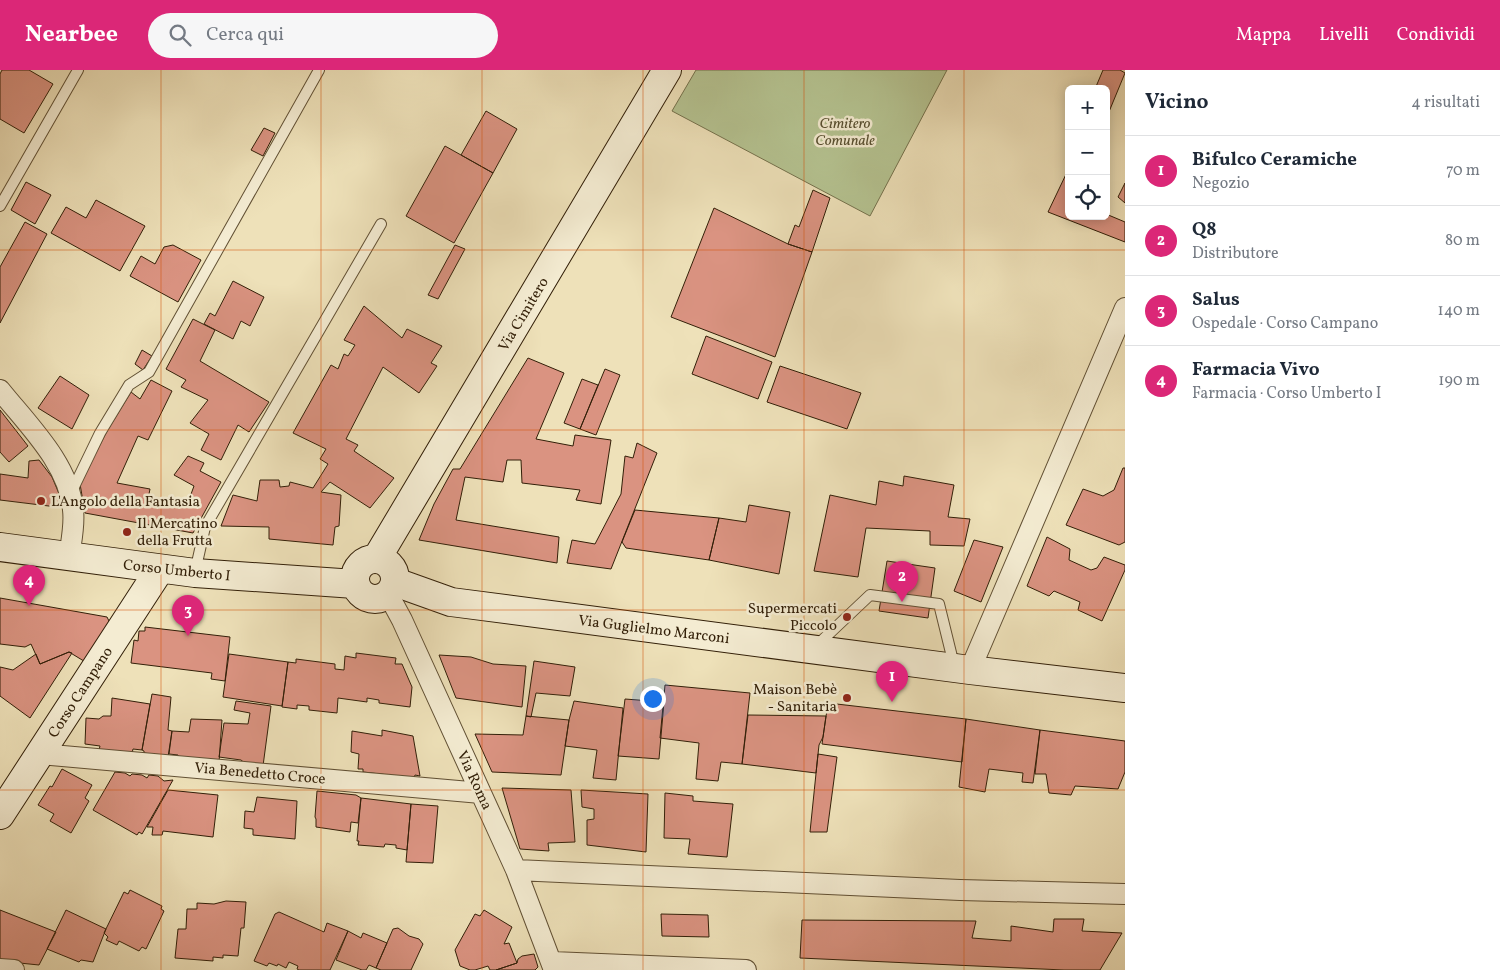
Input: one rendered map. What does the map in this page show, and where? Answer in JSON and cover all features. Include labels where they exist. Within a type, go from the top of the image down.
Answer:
[{"type":"street","name":"Via Cimitero","points":[[377,558],[667,70]]},
{"type":"street","points":[[962,669],[1125,308]]},
{"type":"street","points":[[0,390],[56,460],[71,493],[74,513],[69,556]]},
{"type":"street","name":"Corso Umberto I","points":[[0,547],[195,573],[355,584]]},
{"type":"street","points":[[377,558],[389,564],[393,569],[392,588],[376,599],[369,598],[358,590],[355,584],[356,571],[359,566],[364,561],[377,558]]},
{"type":"street","name":"Corso Campano","points":[[0,815],[160,569]]},
{"type":"street","name":"Via Guglielmo Marconi","points":[[392,588],[451,602],[812,650],[1125,688]]},
{"type":"street","name":"Via Roma","points":[[392,588],[402,620],[516,870],[553,966]]},
{"type":"street","name":"Via Benedetto Croce","points":[[40,754],[481,793]]},
{"type":"street","points":[[516,870],[960,890],[1125,894]]},
{"type":"street","points":[[553,966],[746,970]]},
{"type":"street","points":[[0,969],[14,970]]},
{"type":"lane","points":[[0,206],[78,70]]},
{"type":"lane","points":[[71,493],[100,433],[129,385],[149,372],[319,70]]},
{"type":"lane","points":[[195,573],[205,527],[381,224]]},
{"type":"lane","points":[[812,650],[870,595],[939,604],[962,669]]},
{"type":"green space","name":"Cimitero Comunale","points":[[696,70],[947,70],[870,216],[672,111]]},
{"type":"building","points":[[2,70],[29,70],[53,84],[24,133],[0,119],[0,74]]},
{"type":"building","points":[[1103,70],[1120,70],[1125,73],[1110,109],[1110,85],[1097,85]]},
{"type":"building","points":[[486,111],[517,129],[493,173],[461,155]]},
{"type":"building","points":[[264,128],[275,133],[263,156],[251,150]]},
{"type":"building","points":[[445,146],[493,173],[454,243],[406,216]]},
{"type":"building","points":[[1065,176],[1065,219],[1048,212]]},
{"type":"building","points":[[26,182],[51,195],[35,224],[11,210]]},
{"type":"building","points":[[1125,183],[1125,203],[1118,197]]},
{"type":"building","points":[[813,190],[830,198],[812,252],[788,244],[795,225],[799,227]]},
{"type":"building","points":[[96,200],[145,226],[120,271],[51,233],[66,207],[86,218]]},
{"type":"building","points":[[714,208],[788,244],[812,252],[775,357],[671,317]]},
{"type":"building","points":[[1110,216],[1125,222],[1125,242],[1069,220],[1110,220]]},
{"type":"building","points":[[25,222],[47,234],[0,323],[0,267]]},
{"type":"building","points":[[173,245],[201,260],[178,302],[130,276],[141,256],[155,264],[164,247]]},
{"type":"building","points":[[455,245],[465,249],[438,299],[428,295]]},
{"type":"building","points":[[233,281],[264,297],[250,326],[241,321],[233,339],[204,324],[210,313],[215,316]]},
{"type":"building","points":[[364,306],[402,338],[407,329],[442,346],[431,363],[437,366],[419,393],[383,367],[346,439],[358,445],[354,451],[394,478],[370,508],[330,482],[321,492],[341,495],[339,526],[335,527],[333,545],[269,539],[269,527],[221,526],[233,495],[257,501],[260,480],[279,480],[280,487],[289,486],[290,482],[313,488],[328,464],[320,459],[326,449],[293,433],[331,365],[338,369],[344,354],[348,356],[355,345],[344,340]]},
{"type":"building","points":[[193,319],[215,330],[200,361],[269,402],[249,432],[238,425],[221,460],[201,450],[209,434],[190,423],[208,400],[181,387],[186,380],[166,369]]},
{"type":"building","points":[[706,336],[772,362],[758,399],[692,374]]},
{"type":"building","points":[[142,350],[152,356],[143,370],[135,364]]},
{"type":"building","points":[[528,358],[564,373],[536,439],[573,446],[575,435],[611,440],[601,504],[576,500],[580,490],[522,483],[521,460],[507,460],[503,482],[465,477],[456,520],[559,537],[557,563],[419,540],[434,504],[453,469],[460,469]]},
{"type":"building","points":[[780,366],[861,393],[847,429],[767,402]]},
{"type":"building","points":[[605,369],[620,375],[596,435],[580,429]]},
{"type":"building","points":[[60,376],[89,395],[72,429],[38,408]]},
{"type":"building","points":[[582,379],[598,385],[580,429],[564,423]]},
{"type":"building","points":[[151,380],[172,391],[148,440],[138,436],[117,483],[150,489],[148,499],[187,505],[194,486],[174,475],[188,456],[204,463],[200,471],[221,482],[193,533],[85,513],[80,484],[107,431],[131,392],[140,399]]},
{"type":"building","points":[[0,410],[28,446],[9,462],[0,452]]},
{"type":"building","points":[[637,443],[657,453],[611,569],[567,563],[572,540],[595,544],[621,494],[625,456],[633,458]]},
{"type":"building","points":[[39,460],[52,477],[63,503],[58,503],[57,507],[0,500],[0,474],[28,478],[29,461]]},
{"type":"building","points":[[1123,468],[1125,468],[1125,542],[1119,545],[1066,525],[1083,489],[1103,496],[1114,490]]},
{"type":"building","points":[[904,476],[954,485],[948,517],[970,519],[964,546],[930,545],[930,531],[866,528],[858,577],[814,571],[830,495],[876,505],[879,481],[903,486]]},
{"type":"building","points":[[749,505],[790,512],[779,574],[709,560],[719,518],[746,522]]},
{"type":"building","points":[[635,510],[719,518],[709,560],[626,548],[622,542]]},
{"type":"building","points":[[1047,537],[1070,549],[1069,560],[1091,570],[1097,568],[1104,557],[1125,565],[1125,570],[1102,621],[1078,610],[1080,602],[1054,591],[1049,596],[1027,586]]},
{"type":"building","points":[[974,540],[1003,547],[981,602],[954,591]]},
{"type":"building","points":[[887,561],[935,568],[928,618],[879,611]]},
{"type":"building","points":[[0,598],[107,617],[114,631],[92,666],[69,652],[40,664],[31,644],[25,647],[0,644]]},
{"type":"building","points":[[145,627],[230,637],[225,681],[211,679],[212,673],[131,663],[134,640],[138,641],[139,631],[145,631]]},
{"type":"building","points":[[69,652],[72,653],[30,718],[0,696],[0,667],[13,670],[36,654],[40,664]]},
{"type":"building","points":[[356,653],[396,658],[395,664],[402,664],[412,687],[410,707],[379,703],[379,700],[367,698],[367,702],[338,698],[337,713],[309,710],[309,706],[297,705],[297,709],[282,707],[288,662],[296,663],[296,659],[335,664],[335,669],[344,670],[345,656],[356,658]]},
{"type":"building","points":[[229,654],[288,662],[282,706],[223,697]]},
{"type":"building","points":[[439,655],[471,657],[493,664],[526,666],[522,707],[456,698]]},
{"type":"building","points":[[534,661],[575,667],[570,696],[536,693],[531,717],[526,716]]},
{"type":"building","points":[[665,685],[750,693],[742,764],[721,762],[718,781],[696,779],[699,743],[660,738]]},
{"type":"building","points":[[152,694],[171,697],[168,730],[172,731],[168,757],[144,753],[142,750]]},
{"type":"building","points":[[112,698],[150,704],[142,750],[133,749],[132,753],[99,750],[100,746],[85,744],[86,718],[99,719],[103,716],[111,716]]},
{"type":"building","points":[[625,699],[664,702],[659,759],[618,756]]},
{"type":"building","points":[[236,701],[271,706],[263,766],[219,757],[224,723],[248,724],[250,713],[234,710]]},
{"type":"building","points":[[574,701],[623,708],[616,780],[593,778],[597,750],[565,746]]},
{"type":"building","points":[[828,703],[966,719],[962,762],[822,744]]},
{"type":"building","points":[[748,715],[826,716],[823,737],[819,745],[816,773],[742,764]]},
{"type":"building","points":[[526,716],[569,720],[561,775],[492,772],[475,734],[523,735]]},
{"type":"building","points":[[191,719],[222,720],[219,762],[178,757],[178,755],[169,754],[172,731],[189,732]]},
{"type":"building","points":[[966,719],[1040,730],[1033,783],[1022,782],[1023,773],[989,769],[985,792],[959,787]]},
{"type":"building","points":[[382,730],[413,736],[420,776],[415,775],[414,778],[363,772],[363,769],[358,769],[359,754],[351,752],[352,731],[382,736]]},
{"type":"building","points":[[1040,730],[1125,741],[1125,772],[1118,789],[1075,786],[1071,795],[1049,793],[1046,774],[1035,774]]},
{"type":"building","points":[[818,754],[837,757],[827,832],[810,832]]},
{"type":"building","points":[[62,769],[92,785],[85,798],[89,801],[71,833],[50,821],[54,814],[38,805],[50,786],[52,787]]},
{"type":"building","points":[[115,772],[125,773],[130,776],[132,774],[142,775],[147,778],[149,775],[158,776],[164,781],[173,780],[142,834],[139,832],[137,835],[93,810]]},
{"type":"building","points":[[502,788],[571,790],[575,842],[548,843],[549,851],[520,849]]},
{"type":"building","points":[[168,790],[218,795],[213,837],[163,831],[162,835],[152,835],[153,827],[147,827]]},
{"type":"building","points":[[581,790],[648,794],[646,852],[587,845],[587,820],[594,819],[594,809],[582,807]]},
{"type":"building","points":[[317,791],[356,795],[361,798],[358,823],[351,822],[350,832],[316,827]]},
{"type":"building","points":[[665,793],[693,796],[693,801],[733,804],[727,857],[688,854],[690,839],[664,838]]},
{"type":"building","points":[[257,797],[297,801],[295,839],[253,835],[253,829],[244,828],[245,811],[254,812]]},
{"type":"building","points":[[361,798],[411,804],[407,850],[396,848],[396,845],[385,844],[384,847],[358,845]]},
{"type":"building","points":[[411,804],[438,806],[433,863],[406,862]]},
{"type":"building","points":[[130,890],[162,906],[161,909],[164,911],[146,949],[142,947],[139,951],[119,941],[117,945],[106,940],[108,937],[104,933],[124,892],[128,894]]},
{"type":"building","points":[[226,901],[246,902],[244,928],[241,928],[238,956],[223,955],[223,958],[213,957],[213,961],[175,958],[178,929],[186,929],[187,909],[197,909],[197,903],[214,904]]},
{"type":"building","points":[[0,910],[56,932],[39,965],[0,961]]},
{"type":"building","points":[[66,910],[106,929],[93,962],[81,960],[79,962],[47,949]]},
{"type":"building","points":[[484,910],[512,927],[504,944],[509,943],[517,963],[496,970],[490,970],[488,966],[470,970],[460,966],[455,950],[475,914],[480,916]]},
{"type":"building","points":[[279,912],[324,932],[327,923],[348,931],[330,970],[299,970],[297,969],[298,966],[289,962],[286,968],[278,964],[277,966],[269,963],[267,966],[254,961],[275,914]]},
{"type":"building","points":[[661,914],[708,915],[709,937],[662,936]]},
{"type":"building","points":[[1054,919],[1084,919],[1082,931],[1122,933],[1100,970],[800,958],[802,920],[976,921],[972,938],[1011,941],[1011,926],[1053,932]]},
{"type":"building","points":[[398,928],[409,936],[419,939],[423,944],[411,970],[381,970],[376,968],[393,929]]},
{"type":"building","points":[[348,931],[361,938],[363,933],[387,943],[376,968],[369,965],[366,970],[362,970],[336,960]]},
{"type":"building","points":[[534,954],[538,967],[535,970],[496,970],[517,963],[518,959],[522,956]]},
{"type":"place","name":"L'Angolo della Fantasia","points":[[41,501]]},
{"type":"place","name":"Il Mercatino della Frutta","points":[[127,532]]},
{"type":"place","name":"Q8","points":[[902,602]]},
{"type":"place","name":"Farmacia Vivo","points":[[29,606]]},
{"type":"place","name":"Supermercati Piccolo","points":[[847,617]]},
{"type":"place","name":"Salus","points":[[188,636]]},
{"type":"place","name":"Maison Bebè - Sanitaria","points":[[847,698]]},
{"type":"place","name":"Bifulco Ceramiche","points":[[892,702]]}]
